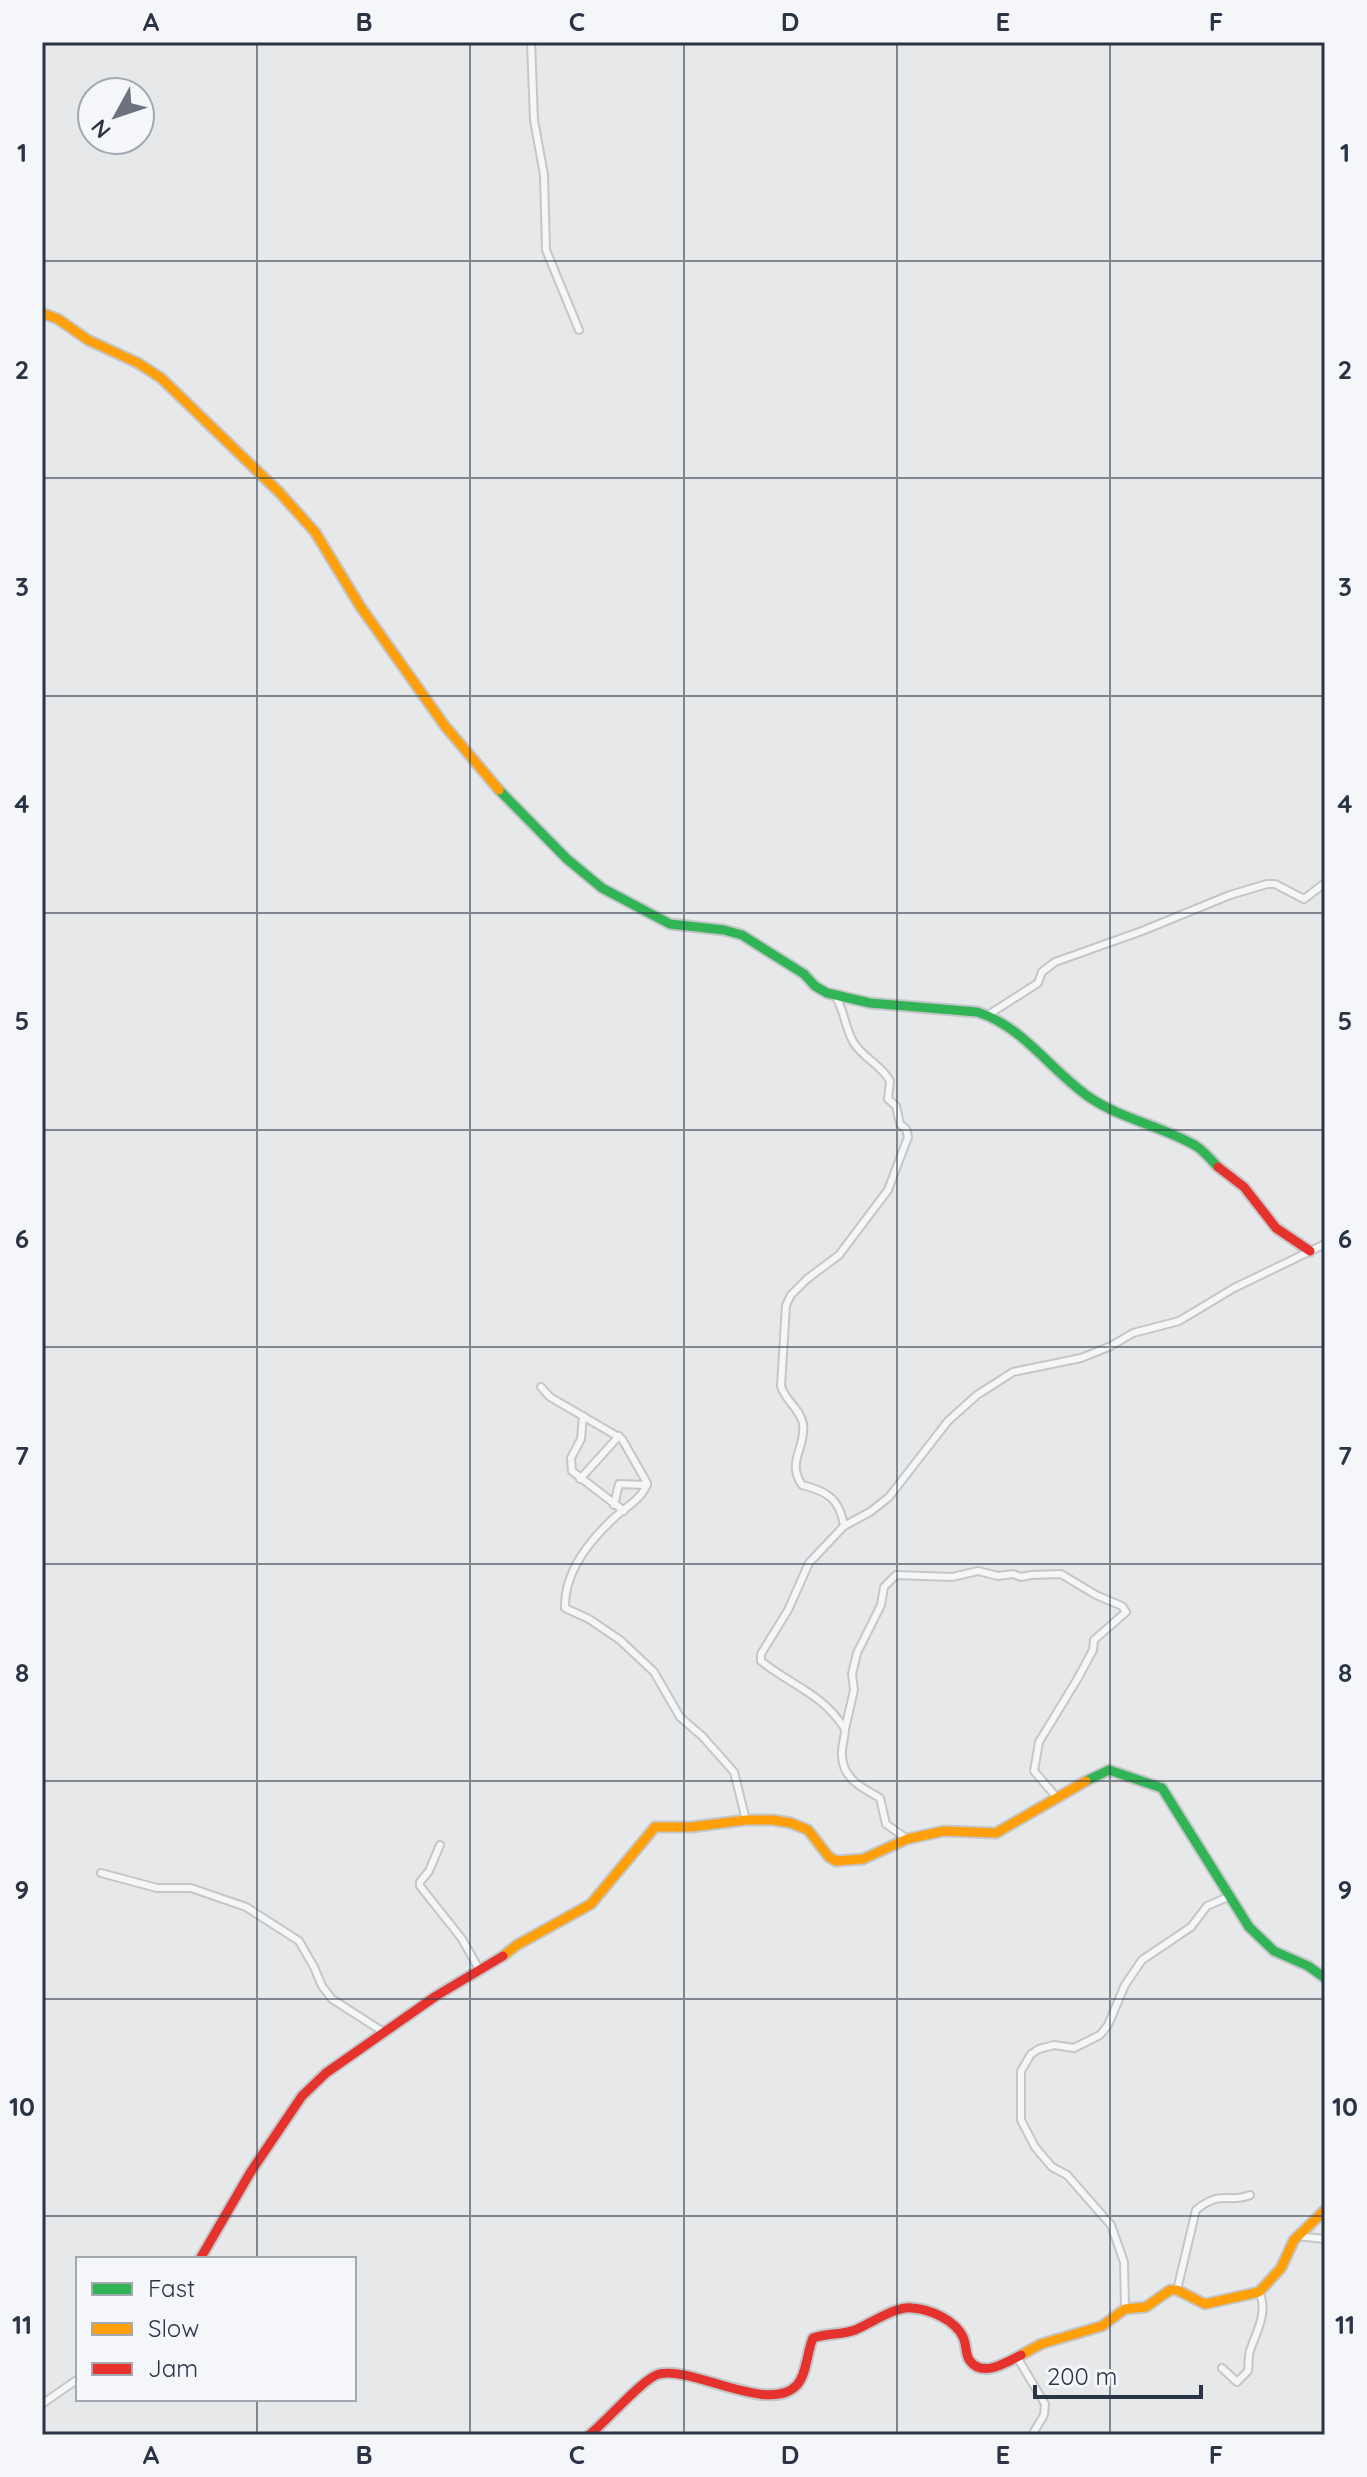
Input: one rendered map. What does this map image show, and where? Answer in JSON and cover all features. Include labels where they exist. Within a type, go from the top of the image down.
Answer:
[{"type":"street","points":[[531,42],[534,120],[544,175],[546,250],[579,330]]},
{"type":"street","points":[[42,313],[58,319],[88,340],[138,363],[161,378],[279,492],[315,532],[349,589],[445,726],[508,801],[574,865],[616,897],[678,925],[742,935],[804,974],[820,990],[870,1003],[988,1015],[1017,1032],[1081,1092],[1149,1127],[1198,1147],[1224,1174],[1244,1187],[1276,1228],[1310,1251]]},
{"type":"street","points":[[988,1015],[1038,983],[1042,972],[1052,964],[1078,953],[1267,884],[1275,884],[1304,899],[1325,883]]},
{"type":"street","points":[[833,994],[840,1003],[841,1014],[853,1042],[868,1061],[879,1066],[888,1076],[891,1086],[888,1099],[897,1108],[900,1124],[908,1137],[892,1181],[882,1198],[839,1255],[807,1279],[786,1305],[781,1386],[782,1392],[801,1415],[803,1430],[795,1471],[802,1485],[818,1487],[830,1496],[844,1526]]},
{"type":"street","points":[[845,1729],[829,1706],[806,1689],[790,1683],[760,1659],[788,1610],[805,1568],[844,1526],[889,1497],[954,1414],[1004,1377],[1081,1358],[1133,1333],[1179,1321],[1223,1293],[1325,1244]]},
{"type":"street","points":[[541,1387],[550,1397],[619,1436],[635,1457],[647,1485]]},
{"type":"street","points":[[583,1416],[581,1439],[571,1461],[572,1471],[624,1511]]},
{"type":"street","points":[[580,1479],[619,1436]]},
{"type":"street","points":[[614,1505],[619,1484],[647,1485]]},
{"type":"street","points":[[647,1485],[603,1530],[572,1568],[565,1608],[589,1619],[620,1640],[654,1672],[680,1717],[734,1772],[746,1820]]},
{"type":"street","points":[[907,1839],[887,1826],[878,1797],[866,1792],[850,1777],[842,1757],[857,1653],[881,1605],[884,1587],[891,1578],[902,1575],[952,1577],[978,1571],[1004,1577],[1065,1575],[1096,1595],[1122,1606],[1126,1612],[1095,1638],[1093,1650],[1038,1745],[1034,1771],[1058,1799]]},
{"type":"street","points":[[201,2257],[250,2173],[297,2102],[326,2073],[440,1993],[591,1904],[652,1829],[773,1820],[808,1830],[829,1857],[836,1861],[871,1858],[907,1839],[956,1830],[996,1833],[1109,1770],[1159,1786],[1249,1927],[1267,1946],[1325,1978]]},
{"type":"street","points":[[440,1845],[420,1886],[462,1939],[480,1971]]},
{"type":"street","points":[[101,1873],[157,1888],[191,1888],[246,1907],[299,1941],[332,1999],[385,2033]]},
{"type":"street","points":[[1125,2309],[1124,2262],[1111,2225],[1067,2175],[1052,2167],[1035,2147],[1021,2120],[1021,2071],[1031,2054],[1039,2049],[1054,2045],[1074,2048],[1100,2035],[1108,2025],[1125,1985],[1142,1960],[1191,1927],[1207,1906],[1228,1897]]},
{"type":"street","points":[[1177,2290],[1196,2210],[1221,2196],[1241,2198],[1250,2195]]},
{"type":"street","points":[[589,2435],[613,2417],[647,2381],[659,2374],[767,2395],[788,2392],[801,2379],[804,2357],[813,2338],[826,2333],[853,2331],[872,2320],[910,2307],[948,2319],[957,2327],[969,2360],[990,2369],[1041,2344],[1102,2326],[1125,2309],[1146,2307],[1170,2290],[1177,2290],[1205,2304],[1259,2292],[1281,2268],[1297,2236],[1325,2210]]},
{"type":"street","points":[[1297,2236],[1325,2239]]},
{"type":"street","points":[[1222,2368],[1228,2377],[1237,2382],[1248,2371],[1249,2353],[1258,2334],[1264,2308],[1259,2292]]},
{"type":"street","points":[[1017,2357],[1045,2404],[1044,2415],[1032,2435]]},
{"type":"street","points":[[42,2404],[76,2380]]},
{"type":"traffic: fast","points":[[499,790],[567,859],[602,888],[670,924],[742,935],[804,974],[827,993],[870,1003],[977,1012],[993,1019],[1022,1038],[1101,1105],[1196,1146],[1218,1167]]},
{"type":"traffic: fast","points":[[1086,1781],[1109,1770],[1162,1788],[1249,1927],[1274,1951],[1308,1966],[1325,1978]]},
{"type":"traffic: slow","points":[[42,313],[58,319],[88,340],[138,363],[161,378],[279,492],[315,532],[360,606],[445,726],[499,790]]},
{"type":"traffic: slow","points":[[503,1956],[591,1904],[655,1827],[773,1820],[808,1830],[829,1857],[836,1861],[863,1859],[907,1839],[944,1831],[996,1833],[1086,1781]]},
{"type":"traffic: slow","points":[[1021,2355],[1041,2344],[1102,2326],[1125,2309],[1146,2307],[1170,2290],[1177,2290],[1205,2304],[1259,2292],[1281,2268],[1294,2240],[1325,2210]]},
{"type":"traffic: jam","points":[[1218,1167],[1244,1187],[1276,1228],[1310,1251]]},
{"type":"traffic: jam","points":[[201,2257],[250,2173],[302,2096],[326,2073],[436,1996],[503,1956]]},
{"type":"traffic: jam","points":[[589,2435],[659,2374],[674,2373],[750,2393],[784,2393],[800,2380],[813,2338],[855,2330],[905,2308],[934,2313],[954,2325],[963,2337],[968,2359],[975,2366],[995,2367],[1021,2355]]}]
